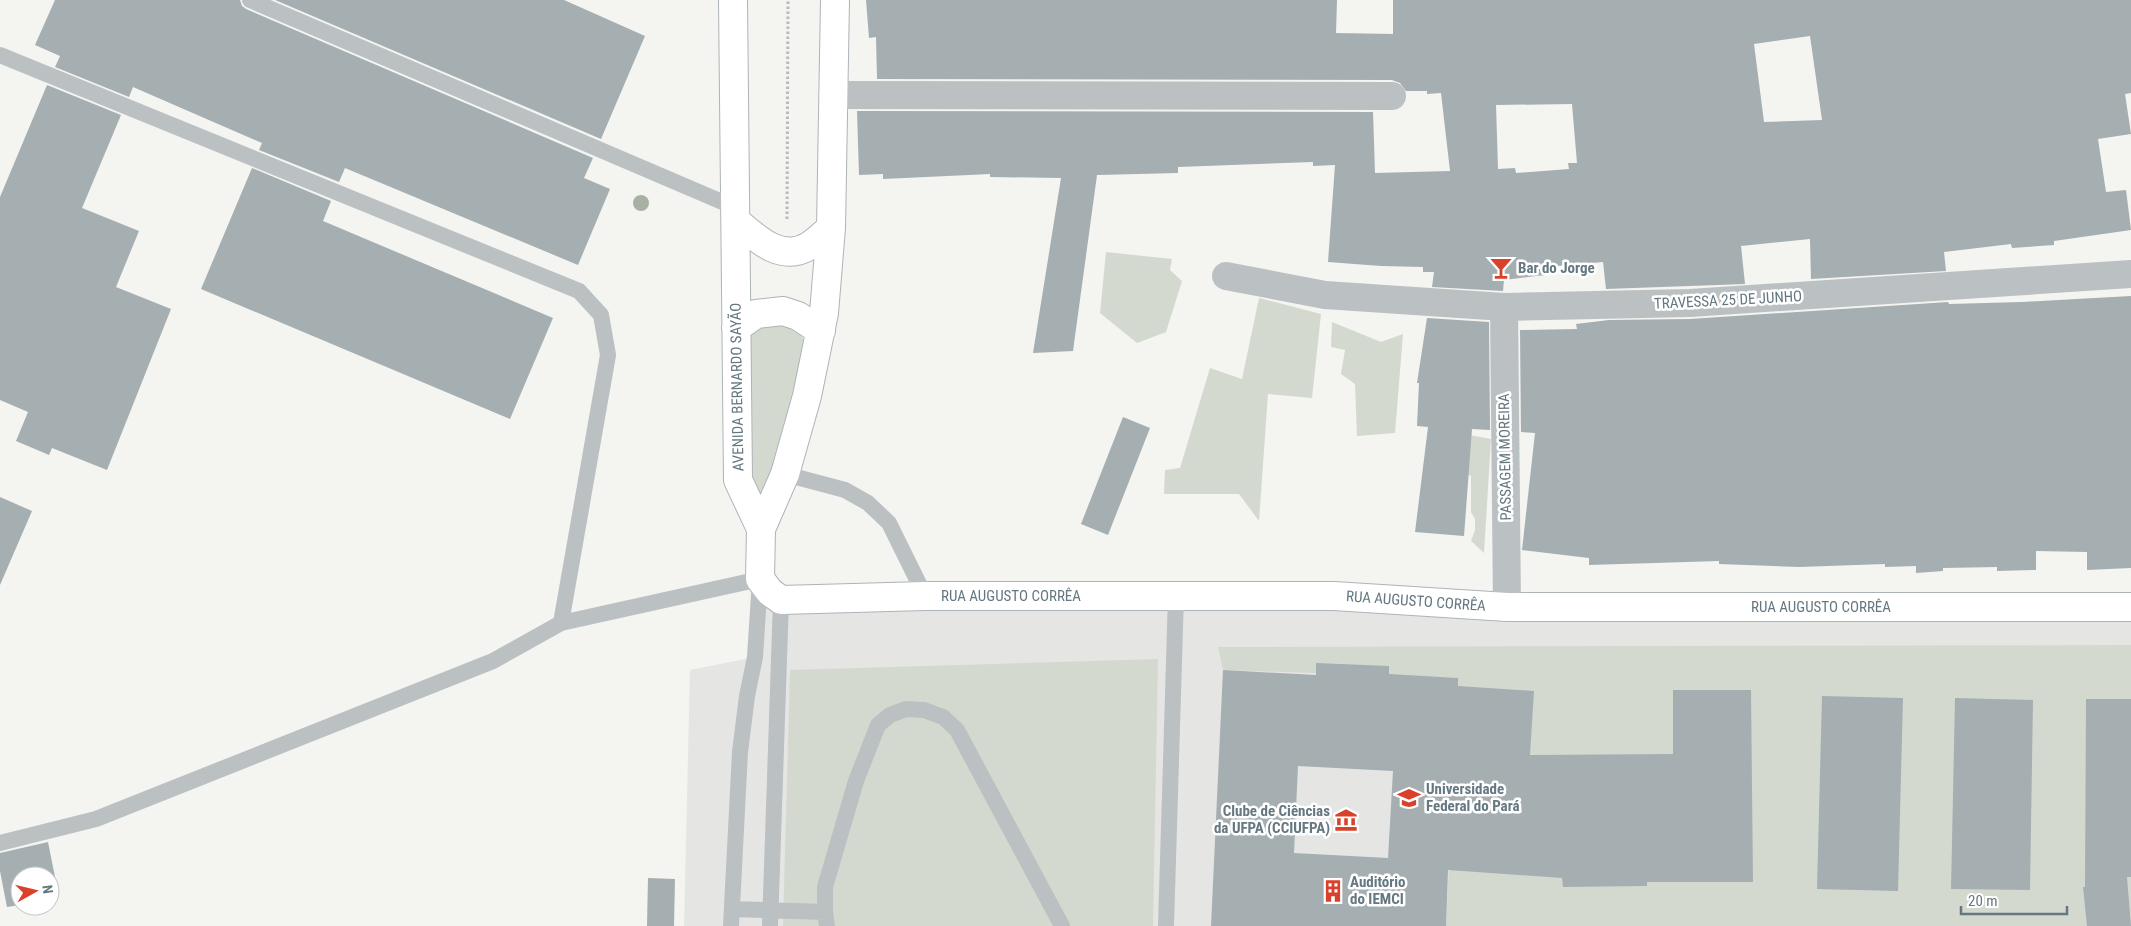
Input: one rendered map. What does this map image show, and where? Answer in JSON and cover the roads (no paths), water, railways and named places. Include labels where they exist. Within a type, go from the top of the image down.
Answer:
[{"type":"main road","name":"AVENIDA BERNARDO SAYÃO","points":[[733,0],[738,480],[761,529]]},
{"type":"main road","points":[[781,600],[770,592],[760,580],[761,529],[785,474],[807,396],[824,313],[831,228],[836,0]]},
{"type":"main road","points":[[735,214],[766,246],[787,252],[808,247],[831,228]]},
{"type":"main road","points":[[736,328],[756,314],[783,311],[798,316],[820,331]]},
{"type":"main road","name":"RUA AUGUSTO CORRÊA","points":[[781,600],[925,596],[1176,595],[1334,596],[1507,607],[2131,607]]},
{"type":"street","points":[[833,95],[1392,96]]},
{"type":"street","name":"TRAVESSA 25 DE JUNHO","points":[[1226,276],[1325,295],[1504,307],[1690,303],[2131,274]]},
{"type":"street","name":"PASSAGEM MOREIRA","points":[[1504,307],[1507,607]]},
{"type":"lane","points":[[250,0],[735,214]]},
{"type":"lane","points":[[0,54],[579,291],[601,314],[608,355],[561,623]]},
{"type":"lane","points":[[785,474],[845,490],[868,503],[890,523],[925,596]]},
{"type":"lane","points":[[0,843],[96,819],[492,660],[561,623],[760,580],[755,657],[747,696],[740,752],[731,926]]},
{"type":"lane","points":[[1166,926],[1176,595]]},
{"type":"lane","points":[[770,926],[781,600]]},
{"type":"lane","points":[[732,910],[770,910],[826,919],[825,888],[856,781],[878,725],[890,715],[906,710],[924,710],[943,717],[957,730],[1062,926]]},
{"type":"place","name":"Bar do Jorge","points":[[1501,268]]},
{"type":"place","name":"Universidade Federal do Pará","points":[[1409,798]]},
{"type":"place","name":"Clube de Ciências da UFPA (CCIUFPA)","points":[[1346,820]]},
{"type":"place","name":"Auditório do IEMCI","points":[[1333,891]]}]
